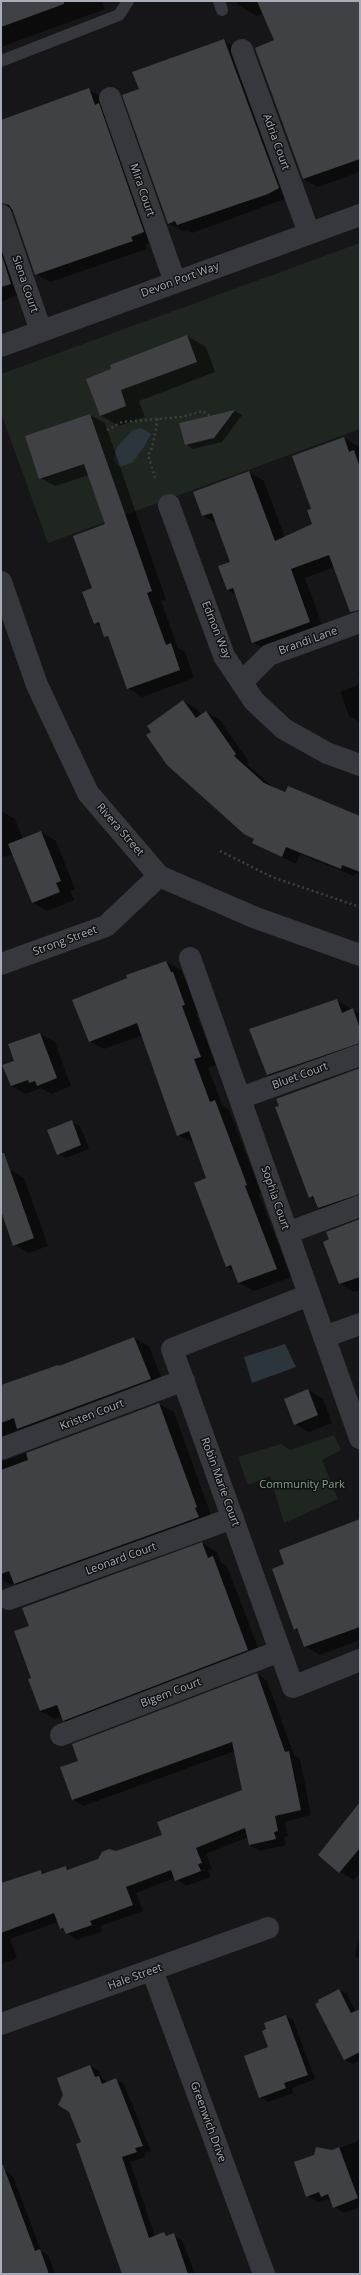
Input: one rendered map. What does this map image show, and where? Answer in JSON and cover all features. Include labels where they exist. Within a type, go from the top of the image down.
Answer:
[{"type":"street","name":"Adria Court","points":[[242,50],[309,233]]},
{"type":"street","name":"Mira Court","points":[[110,98],[175,282]]},
{"type":"street","name":"Siena Court","points":[[1,215],[41,331]]},
{"type":"street","name":"Devon Port Way","points":[[1,346],[360,215]]},
{"type":"street","name":"Edmon Way","points":[[169,505],[224,656],[254,701],[284,729],[326,753],[360,766]]},
{"type":"street","name":"Rivera Street","points":[[1,582],[37,685],[88,793],[159,876],[256,918],[360,955]]},
{"type":"street","name":"Brandi Lane","points":[[242,682],[269,655],[360,622]]},
{"type":"street","name":"Strong Street","points":[[1,964],[106,926],[159,876]]},
{"type":"street","name":"Sophia Court","points":[[190,958],[360,1438]]},
{"type":"street","name":"Bluet Court","points":[[240,1098],[360,1055]]},
{"type":"street","points":[[287,1233],[360,1206]]},
{"type":"street","name":"Robin Marie Court","points":[[309,1295],[172,1348],[293,1687],[360,1660]]},
{"type":"street","points":[[324,1337],[360,1324]]},
{"type":"street","name":"Kristen Court","points":[[1,1449],[184,1380]]},
{"type":"street","name":"Leonard Court","points":[[9,1599],[233,1518]]},
{"type":"street","name":"Bigem Court","points":[[61,1734],[280,1651]]},
{"type":"street","name":"Hale Street","points":[[1,2024],[268,1928]]},
{"type":"street","name":"Greenwich Drive","points":[[152,1970],[264,2274]]},
{"type":"lane","points":[[1,61],[119,15],[128,1]]},
{"type":"path","points":[[107,430],[122,422],[181,417],[203,411],[211,417]]},
{"type":"path","points":[[155,478],[148,455],[152,448],[158,418]]},
{"type":"path","points":[[220,851],[272,876],[360,907]]},
{"type":"green space","points":[[360,243],[360,429],[48,543],[1,413],[1,374]]},
{"type":"green space","name":"Community Park","points":[[334,1435],[341,1450],[322,1460],[338,1499],[284,1523],[270,1476],[248,1485],[238,1457],[281,1444],[290,1450]]},
{"type":"shaded area","points":[[141,428],[151,434],[144,447],[132,463],[119,467],[113,460],[117,447],[133,430]]},
{"type":"shaded area","points":[[285,1344],[296,1367],[252,1383],[244,1357]]},
{"type":"building","points":[[1,1],[64,1],[64,4],[1,27]]},
{"type":"building","points":[[257,1],[360,1],[360,159],[303,179],[255,48],[274,40]]},
{"type":"building","points":[[224,39],[279,188],[268,194],[177,225],[175,221],[168,224],[122,95],[139,89],[132,72]]},
{"type":"building","points":[[89,88],[95,105],[99,103],[144,232],[131,237],[133,241],[35,275],[13,211],[9,205],[1,203],[1,120]]},
{"type":"building","points":[[1,253],[11,284],[1,287]]},
{"type":"building","points":[[187,335],[197,362],[121,390],[126,406],[100,416],[86,379],[111,369],[110,365]]},
{"type":"building","points":[[235,410],[214,438],[185,445],[179,423]]},
{"type":"building","points":[[90,414],[152,591],[147,593],[166,645],[171,643],[180,670],[127,689],[108,636],[104,637],[99,622],[94,624],[82,592],[92,588],[73,536],[105,524],[84,464],[39,479],[25,436]]},
{"type":"building","points":[[344,437],[349,452],[354,450],[360,468],[360,610],[350,612],[329,555],[291,569],[310,622],[252,643],[233,588],[227,590],[218,566],[230,562],[212,513],[202,516],[193,492],[249,471],[275,541],[312,524],[307,510],[311,509],[292,456]]},
{"type":"building","points":[[183,700],[196,718],[206,711],[236,754],[234,756],[264,783],[285,792],[288,786],[360,816],[360,872],[342,865],[341,869],[286,847],[282,857],[252,843],[254,839],[244,834],[167,765],[146,735],[151,732],[147,726]]},
{"type":"building","points":[[41,831],[61,881],[56,883],[60,892],[32,903],[8,844]]},
{"type":"building","points":[[166,961],[171,972],[173,972],[185,1005],[182,1006],[201,1057],[194,1059],[210,1102],[215,1100],[247,1185],[245,1186],[277,1269],[238,1283],[231,1265],[226,1267],[194,1183],[206,1178],[189,1131],[177,1136],[137,1023],[89,1042],[72,1000],[127,978],[126,975]]},
{"type":"building","points":[[337,999],[342,1013],[353,1008],[360,1029],[360,1043],[267,1075],[249,1029]]},
{"type":"building","points":[[40,1033],[57,1078],[37,1086],[35,1081],[29,1083],[28,1080],[11,1086],[2,1065],[14,1061],[8,1044]]},
{"type":"building","points":[[360,1068],[360,1194],[318,1208],[313,1196],[309,1198],[275,1107],[279,1106],[276,1099]]},
{"type":"building","points":[[72,1120],[81,1145],[57,1155],[47,1130]]},
{"type":"building","points":[[1,1153],[4,1153],[34,1238],[13,1246],[1,1211]]},
{"type":"building","points":[[360,1219],[360,1277],[339,1284],[323,1242],[329,1239],[326,1232]]},
{"type":"building","points":[[134,1337],[151,1379],[17,1429],[14,1418],[1,1423],[1,1385],[58,1365],[59,1366]]},
{"type":"building","points":[[308,1389],[318,1415],[294,1425],[284,1399]]},
{"type":"building","points":[[159,1403],[197,1507],[195,1508],[199,1517],[14,1584],[9,1571],[1,1574],[1,1470],[28,1460],[26,1453]]},
{"type":"building","points":[[360,1519],[360,1627],[304,1647],[297,1628],[294,1630],[272,1569],[284,1564],[279,1550]]},
{"type":"building","points":[[202,1542],[208,1558],[213,1556],[248,1650],[63,1721],[57,1705],[40,1711],[28,1679],[31,1678],[14,1631],[29,1626],[22,1608]]},
{"type":"building","points":[[257,1673],[285,1752],[289,1751],[301,1810],[275,1816],[278,1831],[274,1832],[276,1839],[249,1845],[245,1828],[196,1848],[202,1863],[198,1864],[201,1871],[175,1881],[171,1870],[126,1887],[133,1905],[90,1921],[92,1925],[66,1934],[63,1928],[60,1929],[54,1913],[1,1933],[1,1883],[41,1870],[42,1874],[66,1866],[67,1870],[98,1859],[102,1852],[109,1849],[116,1851],[162,1835],[157,1822],[242,1790],[232,1742],[72,1800],[60,1767],[78,1761],[72,1744]]},
{"type":"building","points":[[360,1802],[360,1848],[339,1873],[318,1855]]},
{"type":"building","points":[[339,1989],[351,2013],[360,2009],[360,2052],[344,2060],[315,2004],[319,2002],[318,2000]]},
{"type":"building","points":[[286,2015],[308,2075],[284,2083],[286,2088],[259,2098],[244,2056],[268,2047],[262,2031],[266,2029],[264,2023]]},
{"type":"building","points":[[90,2065],[95,2077],[99,2076],[102,2084],[116,2078],[143,2146],[135,2148],[137,2152],[122,2157],[149,2238],[164,2232],[166,2236],[174,2233],[188,2274],[122,2274],[76,2144],[81,2142],[69,2112],[58,2105],[63,2095],[57,2078]]},
{"type":"building","points":[[316,2147],[332,2150],[339,2147],[358,2198],[333,2208],[328,2194],[321,2197],[319,2192],[306,2197],[294,2162],[314,2155]]},
{"type":"building","points":[[1,2165],[3,2165],[35,2251],[40,2249],[49,2274],[1,2274]]}]
